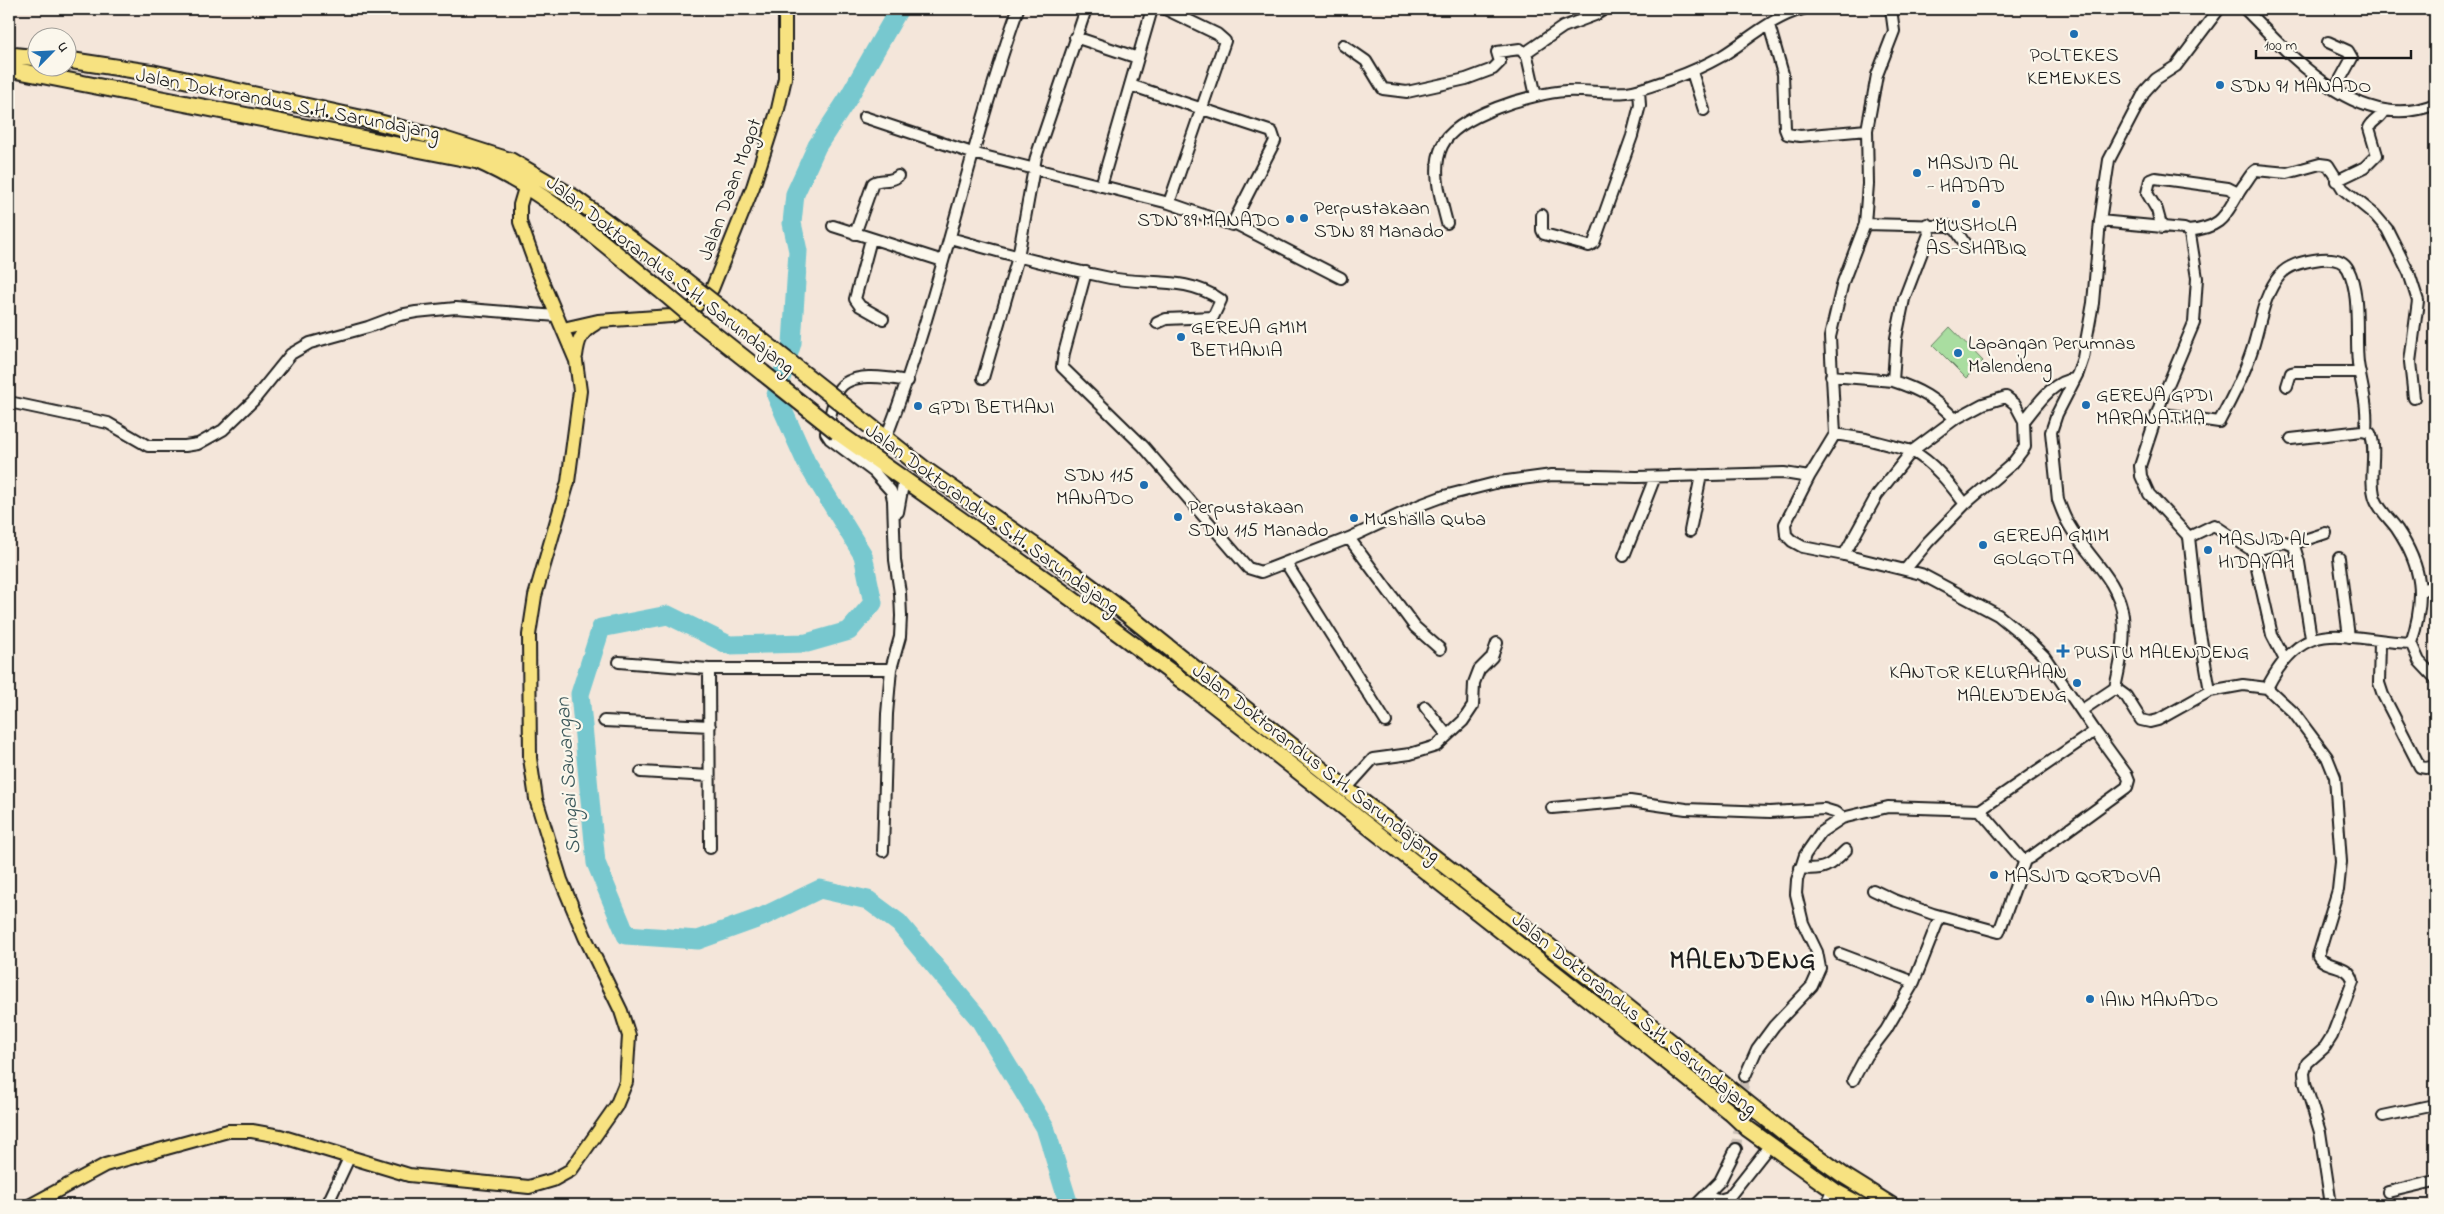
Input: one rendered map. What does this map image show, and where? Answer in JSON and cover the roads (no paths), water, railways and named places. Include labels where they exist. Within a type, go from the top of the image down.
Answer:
[{"type":"highway","points":[[9,55],[28,57]]},
{"type":"highway","name":"Jalan Doktorandus S.H. Sarundajang","points":[[78,62],[154,73],[369,120],[467,146],[511,161],[564,212],[837,432],[1064,593],[1195,690],[1644,1043],[1770,1145],[1832,1189],[1860,1205]]},
{"type":"highway","name":"Jalan Doktorandus S.H. Sarundajang","points":[[9,69],[461,157],[528,178],[582,203],[682,278],[923,468],[1048,555],[1114,604],[1296,751],[1616,998],[1787,1135],[1843,1175],[1892,1205]]},
{"type":"highway","points":[[1288,764],[1296,751]]},
{"type":"main road","name":"Jalan Daan Mogot","points":[[563,329],[598,321],[671,316],[696,306],[712,289],[753,188],[778,108],[785,78],[786,9]]},
{"type":"main road","points":[[528,178],[520,205],[520,222],[576,361]]},
{"type":"main road","points":[[31,1205],[105,1165],[228,1132],[252,1131],[280,1136],[409,1175],[529,1187],[553,1180],[571,1170],[616,1106],[626,1082],[629,1036],[621,1011],[584,937],[561,880],[536,799],[530,758],[529,635],[535,596],[568,482],[580,391],[576,361],[578,340],[586,329],[598,321]]},
{"type":"street","points":[[886,438],[908,381],[950,238],[972,153],[1018,9]]},
{"type":"street","points":[[983,378],[1018,257],[1036,157],[1086,9]]},
{"type":"street","points":[[1101,186],[1152,9]]},
{"type":"street","points":[[1165,9],[1212,31],[1225,40],[1169,203]]},
{"type":"street","points":[[1525,53],[1563,27],[1595,15],[1605,9]]},
{"type":"street","points":[[1447,223],[1437,181],[1439,156],[1446,138],[1457,127],[1474,118],[1536,96],[1565,91],[1613,93],[1639,90],[1692,72],[1723,56],[1769,25],[1803,9]]},
{"type":"street","points":[[1873,890],[1894,900],[1940,916],[1999,932],[2024,865],[2127,787],[2129,780],[2044,656],[2019,632],[1998,616],[1920,574],[1803,547],[1787,539],[1786,524],[1809,477],[1835,434],[1830,337],[1837,303],[1865,224],[1868,184],[1867,130],[1877,75],[1894,31],[1891,9]]},
{"type":"street","points":[[2082,710],[2114,688],[2123,644],[2122,610],[2113,588],[2069,525],[2062,511],[2058,500],[2052,449],[2053,422],[2075,379],[2083,358],[2093,303],[2106,169],[2145,91],[2176,66],[2219,9]]},
{"type":"street","points":[[2250,10],[2296,60],[2335,89],[2357,102],[2384,110],[2415,111],[2435,104]]},
{"type":"street","points":[[1769,25],[1783,74],[1785,129],[1788,134],[1800,136],[1867,130]]},
{"type":"street","points":[[1076,37],[1138,58]]},
{"type":"street","points":[[2328,42],[2348,52],[2352,58],[2335,89]]},
{"type":"street","points":[[1343,45],[1366,61],[1383,89],[1407,92],[1466,79],[1493,69],[1500,62],[1496,52],[1517,49],[1525,53],[1536,96]]},
{"type":"street","points":[[1692,72],[1704,110]]},
{"type":"street","points":[[864,117],[972,153],[1169,203],[1230,226],[1234,223],[1259,175],[1275,141],[1274,135],[1268,130],[1201,110],[1130,85]]},
{"type":"street","points":[[1542,215],[1542,230],[1544,234],[1588,246],[1594,243],[1632,136],[1640,105],[1639,90]]},
{"type":"street","points":[[2336,181],[2365,167],[2377,155],[2369,128],[2371,123],[2382,116],[2384,110]]},
{"type":"street","points":[[2100,221],[2188,231],[2209,228],[2221,222],[2252,173],[2260,170],[2286,173],[2326,164],[2331,168],[2336,181],[2348,195],[2375,215],[2387,229],[2409,273],[2416,292],[2417,310],[2410,362],[2414,398]]},
{"type":"street","points":[[855,234],[874,183],[877,180],[890,181],[898,176]]},
{"type":"street","points":[[2156,228],[2157,210],[2147,193],[2148,182],[2152,179],[2228,188],[2238,193]]},
{"type":"street","points":[[1234,223],[1341,278]]},
{"type":"street","points":[[1865,224],[1927,224],[1952,227],[1965,244]]},
{"type":"street","points":[[1893,381],[1899,320],[1904,299],[1929,234],[1927,224]]},
{"type":"street","points":[[833,226],[943,261]]},
{"type":"street","points":[[2188,231],[2197,278],[2194,323],[2157,413],[2140,466],[2141,476],[2149,494],[2189,538],[2199,628],[2210,691]]},
{"type":"street","points":[[950,238],[1018,257],[1120,279],[1179,283],[1203,291],[1221,300],[1213,317],[1166,319],[1157,323]]},
{"type":"street","points":[[871,239],[855,299],[860,306],[883,319]]},
{"type":"street","points":[[2157,413],[2220,422],[2251,354],[2271,287],[2285,269],[2316,259],[2332,259],[2348,268],[2356,312],[2360,372],[2368,409],[2366,431],[2373,441],[2371,479],[2375,499],[2413,556],[2420,591],[2420,611],[2411,643],[2419,661],[2435,678]]},
{"type":"street","points":[[1086,272],[1064,353],[1062,368],[1143,446],[1248,568],[1261,572],[1349,538],[1420,504],[1499,482],[1552,475],[1655,477],[1784,473],[1809,477]]},
{"type":"street","points":[[9,402],[108,423],[148,446],[198,444],[223,430],[253,401],[291,354],[310,343],[368,327],[400,314],[416,312],[456,308],[557,316]]},
{"type":"street","points":[[2287,386],[2291,373],[2295,372],[2360,372]]},
{"type":"street","points":[[1831,376],[1893,381],[1917,388],[1929,395],[1955,419]]},
{"type":"street","points":[[883,852],[891,670],[900,637],[901,616],[894,538],[893,500],[890,491],[874,472],[830,440],[826,432],[838,392],[848,382],[859,378],[908,381]]},
{"type":"street","points":[[2024,421],[2052,390],[2067,380],[2075,379]]},
{"type":"street","points":[[1844,555],[1877,495],[1912,451],[1955,419],[1983,404],[2002,397],[2011,400],[2024,421],[2025,447],[2012,464],[1964,504],[1928,542],[1905,570]]},
{"type":"street","points":[[2291,439],[2300,436],[2366,431]]},
{"type":"street","points":[[1835,434],[1866,439],[1912,451],[1922,456],[1940,474],[1964,504]]},
{"type":"street","points":[[1690,531],[1701,476]]},
{"type":"street","points":[[1624,556],[1655,477]]},
{"type":"street","points":[[894,538],[904,478]]},
{"type":"street","points":[[2189,538],[2214,525],[2253,551],[2272,634],[2284,658]]},
{"type":"street","points":[[2253,551],[2285,542],[2292,544],[2326,533]]},
{"type":"street","points":[[1349,538],[1416,627],[1440,649]]},
{"type":"street","points":[[2292,544],[2299,562],[2311,638]]},
{"type":"street","points":[[2339,558],[2349,637]]},
{"type":"street","points":[[1286,563],[1386,722]]},
{"type":"street","points":[[2420,591],[2435,585]]},
{"type":"street","points":[[2267,688],[2284,658],[2302,642],[2311,638],[2349,637],[2380,642],[2411,643]]},
{"type":"street","points":[[2380,642],[2379,683],[2383,695],[2420,767],[2435,766]]},
{"type":"street","points":[[1346,790],[1373,759],[1426,750],[1436,746],[1470,713],[1475,697],[1474,683],[1481,667],[1492,657],[1497,643]]},
{"type":"street","points":[[618,662],[709,669],[891,670]]},
{"type":"street","points":[[709,669],[710,848]]},
{"type":"street","points":[[2114,688],[2126,696],[2138,717],[2144,722],[2158,720],[2210,691],[2237,686],[2267,688],[2300,721],[2327,757],[2335,777],[2341,854],[2340,880],[2334,908],[2318,956],[2322,961],[2347,970],[2353,981],[2332,1036],[2325,1047],[2307,1063],[2304,1072],[2305,1083],[2320,1132],[2331,1205]]},
{"type":"street","points":[[1425,707],[1447,735]]},
{"type":"street","points":[[604,721],[710,726]]},
{"type":"street","points":[[1745,1076],[1757,1048],[1774,1026],[1812,986],[1820,968],[1817,952],[1798,910],[1796,894],[1800,868],[1805,855],[1816,837],[1842,818],[1888,807],[1980,810],[2094,731]]},
{"type":"street","points":[[641,772],[709,776]]},
{"type":"street","points":[[1552,808],[1630,802],[1686,809],[1761,812],[1824,809],[1837,813],[1842,818]]},
{"type":"street","points":[[1980,810],[2021,858],[2024,865]]},
{"type":"street","points":[[1800,868],[1815,870],[1823,868],[1846,850]]},
{"type":"street","points":[[1853,1080],[1914,982],[1940,916]]},
{"type":"street","points":[[1840,954],[1914,982]]},
{"type":"street","points":[[2383,1116],[2435,1105]]},
{"type":"street","points":[[1706,1197],[1725,1200],[1729,1197],[1770,1145]]},
{"type":"street","points":[[1696,1205],[1720,1181],[1736,1149]]},
{"type":"street","points":[[327,1205],[350,1158]]},
{"type":"street","points":[[2388,1192],[2435,1181]]},
{"type":"street","points":[[1826,1205],[1832,1189]]},
{"type":"waterway","name":"Sungai Sawangan","points":[[899,9],[847,100],[817,146],[795,194],[792,223],[798,251],[792,343],[776,395],[806,462],[863,555],[873,603],[849,631],[807,643],[729,645],[668,615],[601,628],[580,694],[596,863],[626,935],[698,940],[762,917],[820,889],[868,900],[899,923],[980,1020],[1045,1127],[1069,1205]]},
{"type":"tunnel","points":[[1736,1149],[1745,1076]]},
{"type":"place","name":"POLTEKES KEMENKES","points":[[2074,34]]},
{"type":"place","name":"SDN 91 MANADO","points":[[2220,85]]},
{"type":"place","name":"MASJID AL - HADAD","points":[[1917,173]]},
{"type":"place","name":"MUSHOLA AS-SHABIQ","points":[[1976,204]]},
{"type":"place","name":"Perpustakaan SDN 89 Manado","points":[[1304,218]]},
{"type":"place","name":"SDN 89 MANADO","points":[[1290,219]]},
{"type":"place","name":"GEREJA GMIM BETHANIA","points":[[1181,337]]},
{"type":"place","name":"Lapangan Perumnas Malendeng","points":[[1958,353]]},
{"type":"place","name":"GEREJA GPDI MARANATHA","points":[[2086,405]]},
{"type":"place","name":"GPDI BETHANI","points":[[918,406]]},
{"type":"place","name":"SDN 115 MANADO","points":[[1144,485]]},
{"type":"place","name":"Perpustakaan SDN 115 Manado","points":[[1178,517]]},
{"type":"place","name":"Mushalla Quba","points":[[1354,518]]},
{"type":"place","name":"GEREJA GMIM GOLGOTA","points":[[1983,545]]},
{"type":"place","name":"MASJID AL HIDAYAH","points":[[2208,550]]},
{"type":"place","name":"PUSTU MALENDENG","points":[[2063,651]]},
{"type":"place","name":"KANTOR KELURAHAN MALENDENG","points":[[2077,683]]},
{"type":"place","name":"MASJID QORDOVA","points":[[1994,875]]},
{"type":"place","name":"IAIN MANADO","points":[[2090,999]]},
{"type":"district","name":"MALENDENG","points":[[1743,959]]}]
